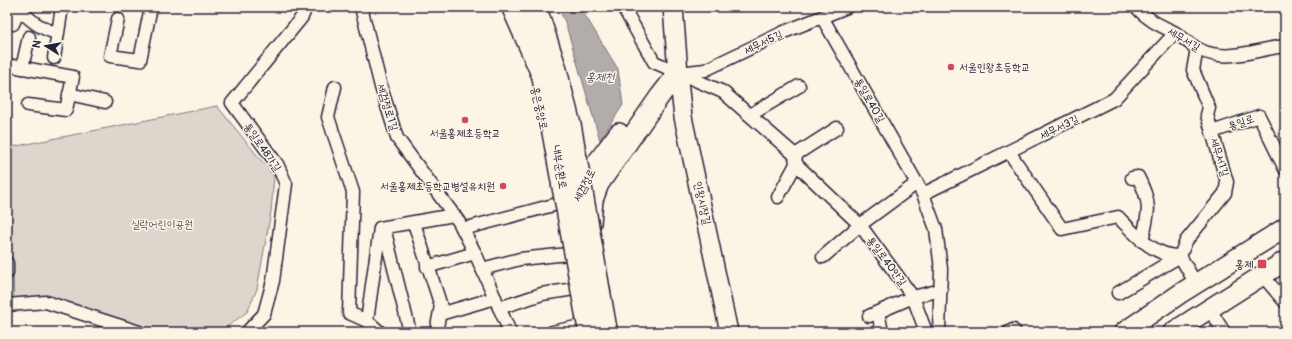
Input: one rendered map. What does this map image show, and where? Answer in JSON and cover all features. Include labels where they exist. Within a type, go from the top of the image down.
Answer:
[{"type":"highway","name":"내부순환로","points":[[513,7],[543,75],[584,330]]},
{"type":"highway","name":"내부순환로","points":[[535,7],[555,68],[570,127],[606,332]]},
{"type":"main road","points":[[672,7],[678,73]]},
{"type":"main road","name":"세검정로","points":[[584,330],[574,289],[567,245],[569,219],[580,191],[595,177],[656,93],[661,75],[678,73]]},
{"type":"main road","name":"세검정로","points":[[595,177],[591,221],[611,332]]},
{"type":"main road","points":[[1124,332],[1196,284],[1285,228]]},
{"type":"main road","points":[[1173,332],[1210,310],[1285,261]]},
{"type":"street","points":[[54,58],[62,7]]},
{"type":"street","points":[[118,19],[110,56],[140,60],[151,7]]},
{"type":"street","name":"통일로48가길","points":[[247,332],[250,331],[264,314],[273,281],[286,184],[277,164],[232,104],[302,17],[306,7]]},
{"type":"street","name":"세검정로1길","points":[[361,7],[381,87],[397,138],[454,215],[463,230],[475,253],[510,332]]},
{"type":"street","name":"홍은중앙로","points":[[508,7],[520,32],[533,76],[561,203],[567,245]]},
{"type":"street","name":"홍은중앙로","points":[[526,7],[544,49],[580,191]]},
{"type":"street","name":"통일로40안길","points":[[623,7],[654,62],[723,92],[750,114],[860,225],[914,297]]},
{"type":"street","name":"세무서5길","points":[[678,73],[705,70],[784,32],[847,7]]},
{"type":"street","name":"세무서길","points":[[1136,7],[1146,18],[1175,33],[1200,50],[1227,56],[1249,54],[1260,50],[1285,46]]},
{"type":"street","points":[[7,22],[13,24],[20,8],[30,20],[44,30],[57,33]]},
{"type":"street","name":"통일로40길","points":[[822,17],[923,194],[936,229],[942,290],[939,332]]},
{"type":"street","name":"세무서3길","points":[[923,194],[1114,99],[1175,33]]},
{"type":"street","points":[[22,68],[29,37]]},
{"type":"street","name":"세무서1길","points":[[1180,256],[1186,241],[1225,193],[1227,182],[1207,115],[1209,108],[1193,70],[1196,54],[1200,50]]},
{"type":"street","points":[[7,65],[73,77],[66,110],[28,105]]},
{"type":"street","name":"인왕시장길","points":[[678,73],[683,117],[729,332]]},
{"type":"street","points":[[750,114],[799,86]]},
{"type":"street","points":[[335,87],[328,117],[353,192],[349,314],[367,321],[380,332]]},
{"type":"street","points":[[69,94],[105,102]]},
{"type":"street","name":"통일로","points":[[1212,132],[1259,116],[1285,168]]},
{"type":"street","points":[[778,197],[796,159],[837,128]]},
{"type":"street","points":[[1009,152],[1062,229],[1118,217],[1142,241],[1171,257],[1180,256]]},
{"type":"street","points":[[1132,178],[1138,177],[1147,194],[1149,213],[1142,241]]},
{"type":"street","points":[[860,225],[917,183]]},
{"type":"street","points":[[463,230],[561,203]]},
{"type":"street","points":[[382,228],[454,215]]},
{"type":"street","points":[[414,223],[427,267],[442,306],[436,332]]},
{"type":"street","name":"통일로40안길","points":[[823,257],[860,225]]},
{"type":"street","points":[[367,321],[382,228]]},
{"type":"street","points":[[382,228],[410,332]]},
{"type":"street","points":[[482,269],[567,245]]},
{"type":"street","points":[[427,267],[475,253]]},
{"type":"street","points":[[1180,256],[1196,284]]},
{"type":"street","points":[[1118,293],[1180,256]]},
{"type":"street","points":[[7,263],[7,273]]},
{"type":"street","points":[[1263,276],[1285,302]]},
{"type":"street","points":[[440,314],[574,289]]},
{"type":"street","name":"통일로40안길","points":[[882,332],[874,314],[914,297],[942,290]]},
{"type":"street","points":[[914,297],[926,332]]},
{"type":"street","points":[[7,305],[46,302],[139,332]]},
{"type":"street","points":[[1210,310],[1224,332]]},
{"type":"street","points":[[552,332],[584,330]]},
{"type":"street","points":[[1009,332],[1013,330],[1015,332]]},
{"type":"green space","name":"실락어린이공원","points":[[217,106],[274,176],[271,212],[257,289],[247,312],[228,326],[216,332],[152,332],[114,318],[14,302],[13,267],[7,252],[7,148]]},
{"type":"water","name":"홍제천","points":[[558,7],[580,7],[618,69],[623,105],[600,140],[565,22]]},
{"type":"place","name":"서울인왕초등학교","points":[[951,67]]},
{"type":"place","name":"서울홍제초등학교","points":[[465,120]]},
{"type":"place","name":"서울홍제초등학교병설유치원","points":[[503,186]]},
{"type":"place","name":"홍제","points":[[1262,264]]}]
